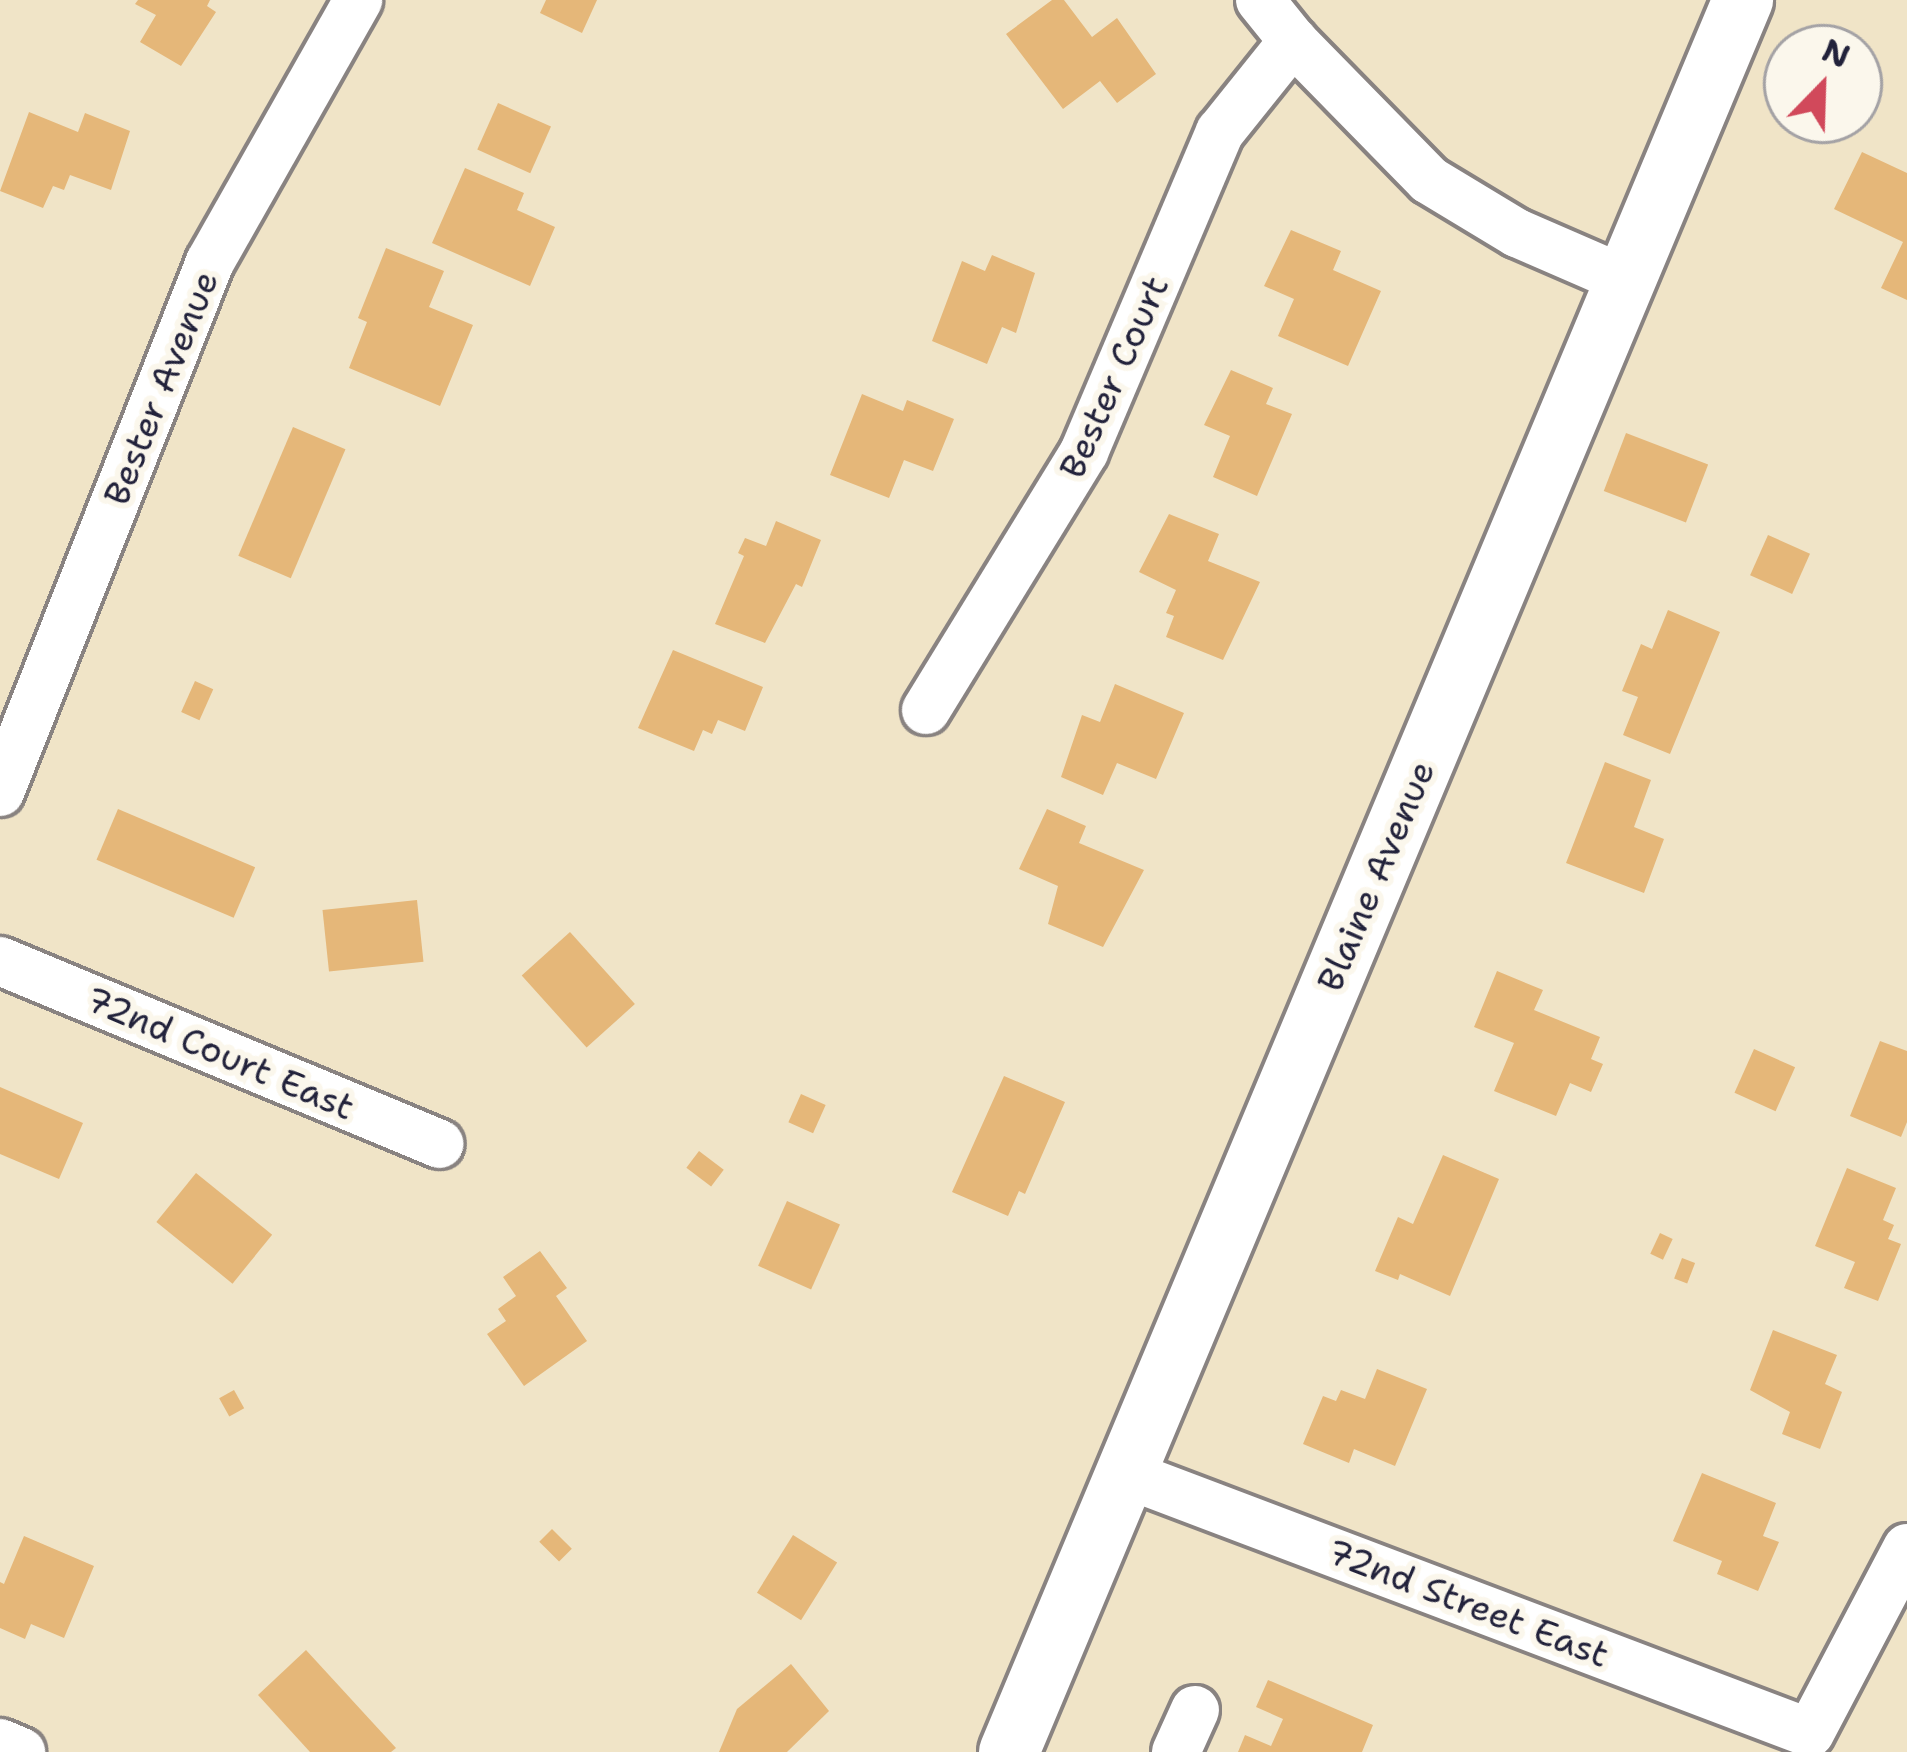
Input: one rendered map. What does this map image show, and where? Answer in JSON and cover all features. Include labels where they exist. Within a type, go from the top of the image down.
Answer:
[{"type":"street","name":"Bester Avenue","points":[[0,792],[210,262],[358,0]]},
{"type":"street","points":[[1260,0],[1293,41],[1429,181],[1516,233],[1625,280]]},
{"type":"street","name":"Blaine Avenue","points":[[1010,1752],[1743,0]]},
{"type":"street","name":"Bester Court","points":[[926,710],[1084,452],[1220,132],[1293,41]]},
{"type":"street","name":"72nd Court East","points":[[0,962],[439,1144]]},
{"type":"street","name":"72nd Street East","points":[[1126,1474],[1810,1732],[1907,1548]]},
{"type":"street","points":[[0,1743],[21,1752]]},
{"type":"building","points":[[138,0],[210,0],[207,6],[216,12],[181,66],[140,42],[156,15],[135,4]]},
{"type":"building","points":[[546,0],[597,0],[582,33],[540,13]]},
{"type":"building","points":[[1052,0],[1064,0],[1092,37],[1117,18],[1156,74],[1117,103],[1100,81],[1063,109],[1006,34]]},
{"type":"building","points":[[498,103],[551,127],[530,173],[477,150]]},
{"type":"building","points":[[29,112],[78,132],[85,113],[130,131],[111,190],[70,175],[64,190],[53,186],[43,208],[0,191]]},
{"type":"building","points":[[1862,152],[1907,173],[1907,300],[1881,288],[1903,242],[1834,209]]},
{"type":"building","points":[[465,168],[524,193],[517,210],[555,227],[530,286],[432,243]]},
{"type":"building","points":[[1291,230],[1341,251],[1333,270],[1381,291],[1348,366],[1278,336],[1294,299],[1264,286]]},
{"type":"building","points":[[386,248],[444,271],[429,307],[473,325],[440,406],[349,368],[367,322],[358,318]]},
{"type":"building","points":[[992,255],[1035,273],[1016,333],[1002,327],[987,364],[932,341],[962,261],[985,271]]},
{"type":"building","points":[[1231,370],[1273,388],[1266,404],[1292,414],[1257,496],[1213,477],[1230,436],[1204,425]]},
{"type":"building","points":[[862,394],[903,411],[907,400],[954,419],[933,471],[904,460],[889,498],[830,475]]},
{"type":"building","points":[[293,427],[345,449],[291,578],[238,556]]},
{"type":"building","points":[[1626,433],[1708,465],[1686,522],[1604,491]]},
{"type":"building","points":[[1169,514],[1219,534],[1208,561],[1260,582],[1223,660],[1166,637],[1174,616],[1166,613],[1176,590],[1139,572]]},
{"type":"building","points":[[776,521],[821,540],[802,587],[796,584],[765,643],[715,624],[744,556],[738,553],[745,538],[766,546]]},
{"type":"building","points":[[1768,535],[1810,554],[1792,594],[1750,575]]},
{"type":"building","points":[[1668,610],[1720,632],[1670,754],[1623,735],[1638,697],[1622,691],[1641,644],[1652,649]]},
{"type":"building","points":[[673,650],[763,687],[745,731],[718,720],[712,734],[703,730],[694,751],[638,728]]},
{"type":"building","points":[[195,681],[213,689],[199,720],[181,712]]},
{"type":"building","points":[[1115,684],[1184,713],[1156,779],[1117,763],[1103,795],[1061,777],[1082,715],[1100,722]]},
{"type":"building","points":[[1605,762],[1651,780],[1634,827],[1664,839],[1644,893],[1566,863]]},
{"type":"building","points":[[118,809],[255,867],[234,918],[97,860]]},
{"type":"building","points":[[1047,809],[1086,826],[1079,843],[1144,870],[1103,947],[1048,924],[1058,886],[1019,869]]},
{"type":"building","points":[[417,900],[423,962],[329,972],[323,910]]},
{"type":"building","points":[[570,932],[635,1004],[587,1048],[522,975]]},
{"type":"building","points":[[1497,971],[1543,990],[1534,1010],[1600,1037],[1591,1059],[1603,1064],[1591,1092],[1570,1083],[1556,1116],[1494,1091],[1514,1043],[1474,1027]]},
{"type":"building","points":[[1880,1041],[1907,1051],[1907,1122],[1901,1137],[1850,1116]]},
{"type":"building","points":[[1754,1049],[1795,1067],[1776,1111],[1734,1093]]},
{"type":"building","points":[[1004,1076],[1065,1102],[1025,1194],[1019,1191],[1008,1216],[952,1192]]},
{"type":"building","points":[[0,1087],[83,1123],[59,1179],[0,1154]]},
{"type":"building","points":[[801,1094],[826,1105],[813,1133],[788,1122]]},
{"type":"building","points":[[699,1151],[724,1170],[711,1186],[686,1168]]},
{"type":"building","points":[[1443,1155],[1499,1179],[1450,1296],[1400,1274],[1398,1280],[1375,1271],[1398,1217],[1413,1224]]},
{"type":"building","points":[[1847,1168],[1896,1188],[1883,1220],[1894,1225],[1888,1239],[1901,1244],[1878,1301],[1844,1288],[1855,1262],[1815,1246]]},
{"type":"building","points":[[196,1173],[272,1235],[233,1284],[156,1222]]},
{"type":"building","points":[[787,1201],[840,1225],[811,1289],[758,1266]]},
{"type":"building","points":[[1660,1233],[1673,1239],[1663,1260],[1650,1254]]},
{"type":"building","points":[[540,1251],[567,1288],[556,1296],[587,1341],[524,1386],[487,1334],[506,1321],[498,1309],[516,1296],[503,1277]]},
{"type":"building","points":[[1682,1258],[1695,1263],[1687,1284],[1674,1279]]},
{"type":"building","points":[[1773,1330],[1837,1355],[1825,1384],[1842,1392],[1820,1449],[1782,1434],[1790,1412],[1750,1390]]},
{"type":"building","points":[[1377,1369],[1427,1389],[1395,1466],[1354,1449],[1349,1463],[1303,1444],[1323,1396],[1336,1401],[1341,1390],[1365,1399]]},
{"type":"building","points":[[234,1390],[244,1408],[229,1417],[219,1398]]},
{"type":"building","points":[[1702,1473],[1776,1503],[1763,1536],[1779,1542],[1758,1591],[1717,1574],[1722,1561],[1673,1541]]},
{"type":"building","points":[[552,1529],[572,1549],[559,1562],[539,1542]]},
{"type":"building","points":[[793,1535],[837,1563],[801,1620],[757,1593]]},
{"type":"building","points":[[24,1536],[94,1566],[64,1638],[31,1624],[25,1639],[0,1628],[0,1582],[4,1584]]},
{"type":"building","points":[[306,1650],[396,1748],[391,1752],[310,1752],[258,1695]]},
{"type":"building","points":[[791,1664],[829,1711],[787,1752],[719,1752],[737,1709]]},
{"type":"building","points":[[1268,1680],[1373,1725],[1362,1752],[1238,1752],[1245,1735],[1271,1746],[1283,1719],[1256,1707]]}]
